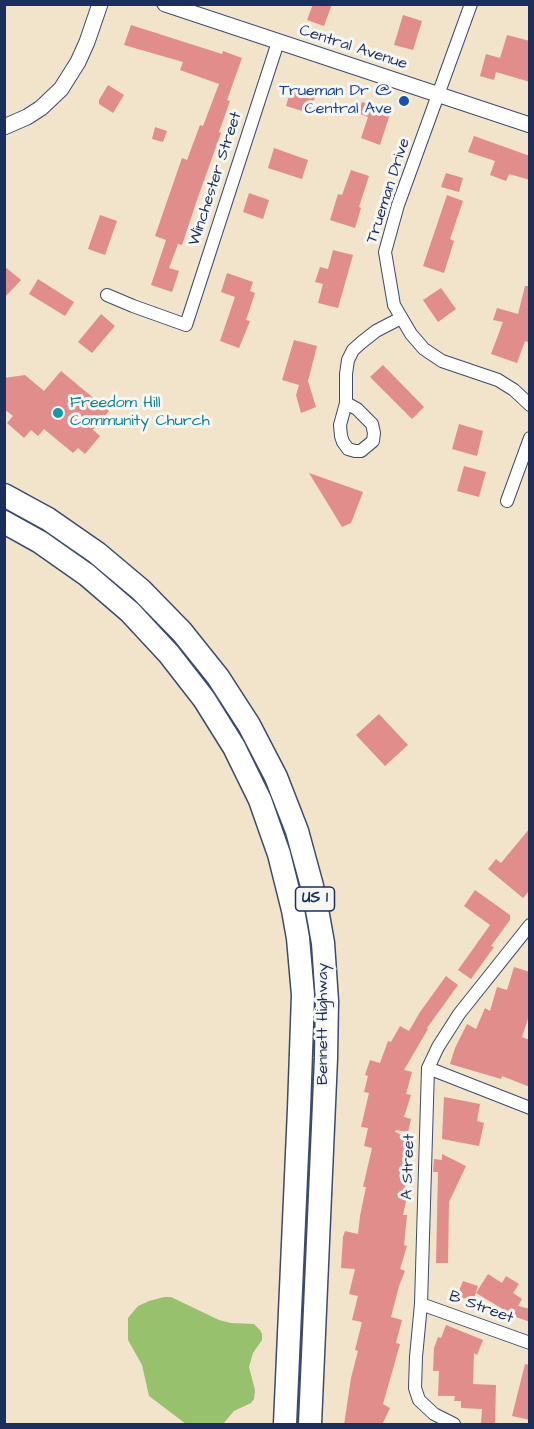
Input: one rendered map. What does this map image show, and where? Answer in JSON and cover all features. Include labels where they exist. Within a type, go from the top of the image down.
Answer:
[{"type":"highway","name":"Bennett Highway","points":[[4,495],[48,519],[97,552],[141,590],[182,632],[218,677],[249,725],[276,777],[297,831],[318,915],[324,953],[327,1000],[310,1425]]},
{"type":"highway","name":"Bennett Highway","points":[[4,522],[40,542],[94,581],[130,612],[176,661],[204,699],[234,747],[260,800],[279,854],[296,928],[303,995],[285,1425]]},
{"type":"street","points":[[4,127],[41,108],[61,89],[78,62],[100,4]]},
{"type":"street","name":"Central Avenue","points":[[165,4],[530,125]]},
{"type":"street","name":"Trueman Drive","points":[[471,4],[399,205],[385,252],[394,304],[411,334],[424,350],[441,361],[498,380],[514,390],[530,405]]},
{"type":"street","name":"Winchester Street","points":[[107,295],[186,326],[278,42]]},
{"type":"street","points":[[346,403],[346,374],[348,360],[353,350],[376,331],[401,318]]},
{"type":"street","points":[[507,501],[530,438]]},
{"type":"street","name":"A Street","points":[[454,1425],[434,1414],[419,1400],[415,1388],[421,1304],[429,1068],[438,1047],[459,1014],[528,930]]},
{"type":"street","points":[[429,1068],[530,1108]]},
{"type":"street","name":"B Street","points":[[421,1304],[530,1343]]},
{"type":"green space","points":[[164,1297],[171,1297],[219,1320],[254,1324],[262,1334],[262,1340],[253,1353],[249,1367],[255,1390],[254,1399],[251,1403],[234,1411],[223,1424],[186,1424],[149,1396],[142,1365],[128,1340],[128,1318],[138,1306]]},
{"type":"building","points":[[313,4],[332,4],[324,26],[307,20]]},
{"type":"building","points":[[403,15],[422,21],[413,50],[394,45]]},
{"type":"building","points":[[131,25],[222,54],[223,51],[242,58],[227,100],[230,101],[219,132],[221,133],[182,245],[178,244],[169,268],[179,271],[172,292],[151,285],[166,240],[155,236],[182,158],[187,160],[219,84],[180,70],[183,62],[124,45]]},
{"type":"building","points":[[507,35],[530,41],[530,82],[496,72],[494,80],[480,76],[486,54],[500,58]]},
{"type":"building","points":[[108,85],[124,95],[113,113],[99,104]]},
{"type":"building","points":[[291,89],[315,97],[309,113],[286,106]]},
{"type":"building","points":[[362,102],[391,111],[380,145],[361,138],[368,117],[358,113]]},
{"type":"building","points":[[155,127],[167,131],[163,142],[152,139]]},
{"type":"building","points":[[474,136],[530,156],[530,180],[509,174],[506,181],[490,175],[495,161],[468,152]]},
{"type":"building","points":[[274,148],[308,160],[302,179],[268,168]]},
{"type":"building","points":[[351,170],[369,176],[355,228],[330,220],[338,194],[342,195]]},
{"type":"building","points":[[446,173],[463,178],[459,192],[441,187]]},
{"type":"building","points":[[249,193],[269,200],[263,219],[243,212]]},
{"type":"building","points":[[447,195],[463,201],[450,239],[454,241],[444,273],[423,266]]},
{"type":"building","points":[[100,215],[117,221],[105,255],[88,249]]},
{"type":"building","points":[[333,250],[353,255],[338,308],[318,303],[323,284],[315,282],[320,267],[328,269]]},
{"type":"building","points":[[4,266],[21,280],[4,298]]},
{"type":"building","points":[[227,273],[253,282],[250,291],[255,293],[246,320],[250,321],[239,348],[220,341],[235,297],[221,292]]},
{"type":"building","points":[[38,279],[74,302],[65,316],[29,294]]},
{"type":"building","points":[[525,286],[530,286],[530,343],[525,341],[517,363],[491,354],[503,322],[493,320],[497,308],[518,314]]},
{"type":"building","points":[[441,288],[456,309],[438,322],[423,300]]},
{"type":"building","points":[[101,314],[115,326],[92,353],[78,342]]},
{"type":"building","points":[[294,340],[317,346],[308,381],[316,407],[301,413],[296,395],[299,385],[282,380]]},
{"type":"building","points":[[383,365],[424,407],[412,419],[370,377]]},
{"type":"building","name":"Freedom Hill Community Church","points":[[61,371],[109,411],[93,430],[100,436],[85,454],[78,448],[73,453],[44,429],[38,436],[31,430],[24,438],[7,423],[13,416],[4,409],[4,378],[25,375],[44,391]]},
{"type":"building","points":[[459,424],[483,431],[477,456],[452,449]]},
{"type":"building","points":[[464,466],[486,472],[479,497],[457,491]]},
{"type":"building","points":[[309,473],[363,492],[351,523],[342,527]]},
{"type":"building","points":[[379,714],[408,745],[385,766],[356,735]]},
{"type":"building","points":[[530,828],[530,890],[523,898],[488,869],[496,859],[501,863]]},
{"type":"building","points":[[475,890],[510,915],[510,920],[471,979],[458,970],[490,925],[464,906]]},
{"type":"building","points":[[514,967],[530,972],[530,1013],[522,1037],[530,1040],[530,1087],[502,1076],[501,1079],[450,1064],[467,1024],[476,1029],[485,1008],[490,1011],[497,987],[507,990]]},
{"type":"building","points":[[446,976],[458,985],[427,1028],[404,1070],[412,1072],[406,1094],[411,1095],[404,1117],[411,1119],[408,1132],[396,1130],[395,1132],[406,1137],[405,1144],[411,1145],[404,1191],[408,1192],[403,1215],[407,1215],[404,1245],[407,1246],[400,1269],[405,1271],[391,1317],[402,1320],[396,1343],[400,1344],[383,1404],[390,1408],[382,1425],[344,1425],[351,1378],[358,1351],[355,1350],[362,1322],[352,1320],[358,1296],[349,1294],[355,1269],[341,1268],[345,1231],[358,1234],[366,1187],[363,1187],[372,1148],[364,1146],[368,1128],[361,1127],[369,1093],[364,1092],[368,1076],[365,1075],[370,1060],[380,1063],[388,1041],[391,1042],[400,1026],[409,1031]]},
{"type":"building","points":[[444,1097],[480,1104],[477,1121],[484,1123],[479,1146],[442,1139]]},
{"type":"building","points":[[442,1154],[466,1166],[449,1202],[448,1263],[436,1263],[438,1172],[433,1172],[434,1159],[442,1160]]},
{"type":"building","points":[[488,1274],[502,1283],[506,1276],[519,1284],[513,1293],[522,1299],[518,1306],[530,1309],[530,1322],[516,1317],[476,1293]]},
{"type":"building","points":[[463,1281],[478,1286],[473,1301],[457,1296]]},
{"type":"building","points":[[446,1325],[483,1340],[477,1355],[474,1353],[473,1384],[496,1385],[495,1423],[481,1423],[482,1409],[461,1408],[461,1401],[454,1401],[455,1396],[438,1396],[439,1371],[433,1371],[434,1348]]},
{"type":"building","points":[[525,1364],[530,1365],[530,1420],[512,1416]]},
{"type":"place","name":"Trueman Dr @ Central Ave","points":[[404,101]]},
{"type":"place","name":"Freedom Hill Community Church","points":[[58,413]]}]
